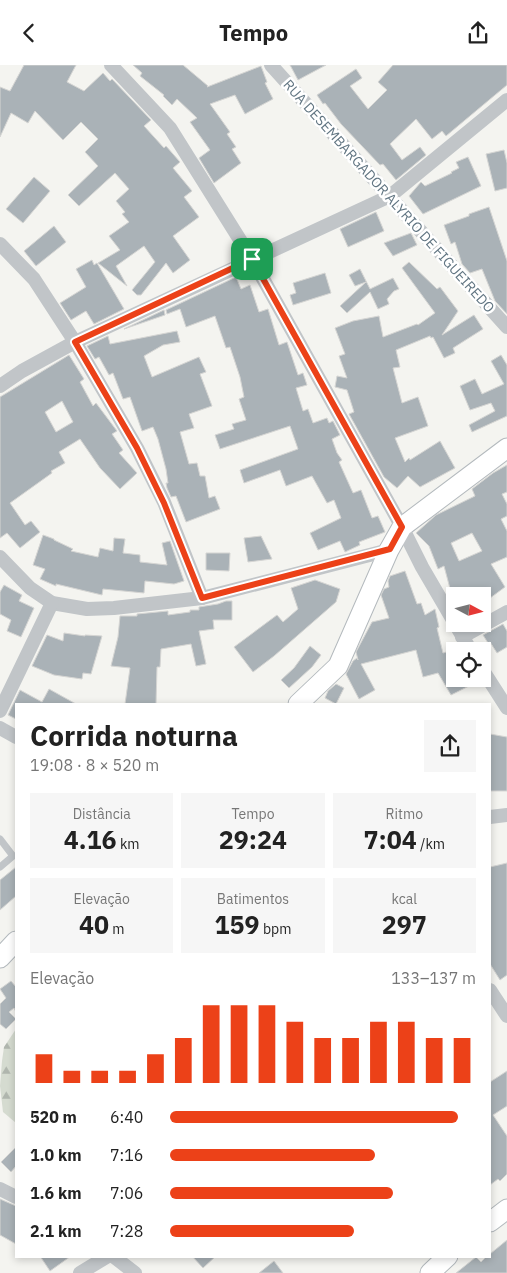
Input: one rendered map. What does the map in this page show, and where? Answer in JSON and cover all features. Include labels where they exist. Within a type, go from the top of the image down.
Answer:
[{"type":"street","points":[[111,65],[170,128],[252,259],[465,642]]},
{"type":"street","name":"RUA DESEMBARGADOR ALYRIO DE FIGUEIREDO","points":[[272,65],[507,327]]},
{"type":"street","points":[[0,386],[22,371],[75,342],[390,196],[507,101]]},
{"type":"street","points":[[0,244],[34,279],[75,342],[137,448],[164,503],[202,598]]},
{"type":"street","points":[[299,703],[338,666],[390,549],[402,527],[507,448]]},
{"type":"street","points":[[0,557],[8,568],[30,588],[52,603],[87,609],[114,608],[202,598],[390,549]]},
{"type":"street","points":[[0,711],[52,603]]},
{"type":"street","points":[[462,637],[507,612]]},
{"type":"street","points":[[491,683],[507,708]]},
{"type":"street","points":[[0,728],[15,736]]},
{"type":"street","points":[[491,817],[507,815]]},
{"type":"street","points":[[0,958],[15,942]]},
{"type":"street","points":[[491,992],[507,1016]]},
{"type":"street","points":[[0,1189],[15,1196]]},
{"type":"street","points":[[491,1221],[507,1209]]},
{"type":"street","points":[[80,1273],[105,1258]]},
{"type":"street","points":[[116,1258],[135,1273]]},
{"type":"street","points":[[430,1273],[446,1258]]},
{"type":"lane","points":[[0,839],[13,856],[0,867]]},
{"type":"green space","points":[[15,1030],[15,1122],[3,1112],[0,1086],[4,1047]]},
{"type":"building","points":[[24,65],[76,65],[67,82],[84,91],[103,73],[110,81],[112,79],[151,120],[144,126],[180,162],[173,168],[192,191],[184,197],[199,217],[173,236],[190,260],[173,273],[166,263],[141,295],[137,295],[132,290],[155,262],[144,246],[116,266],[127,286],[98,263],[120,250],[109,236],[129,222],[122,214],[125,212],[116,201],[129,189],[115,173],[79,206],[68,195],[98,166],[85,152],[98,139],[81,122],[63,140],[35,111],[28,123],[11,113],[0,137],[0,87],[10,91]]},
{"type":"building","points":[[133,65],[183,65],[207,87],[261,66],[267,82],[265,83],[273,99],[245,114],[235,95],[210,104],[230,132],[227,134],[236,147],[232,149],[241,163],[214,183],[199,158],[210,150],[190,122],[197,118],[177,99],[172,105],[164,95],[140,76],[142,73]]},
{"type":"building","points":[[290,65],[326,65],[298,80]]},
{"type":"building","points":[[393,65],[507,65],[507,85],[446,136],[442,131],[432,139],[416,119],[390,144],[402,160],[420,147],[426,155],[396,180],[383,164],[380,165],[341,124],[317,95],[356,69],[362,78],[350,86],[368,109],[387,90],[378,82]]},
{"type":"building","points":[[504,150],[507,163],[507,188],[495,191],[486,154]]},
{"type":"building","points":[[468,157],[481,186],[423,214],[409,196],[421,182],[425,186],[452,173],[459,168],[456,162]]},
{"type":"building","points":[[34,177],[50,191],[23,223],[6,209]]},
{"type":"building","points":[[489,207],[507,261],[507,314],[495,301],[482,269],[470,273],[462,264],[455,242],[451,244],[444,225]]},
{"type":"building","points":[[376,212],[384,231],[348,247],[340,229]]},
{"type":"building","points":[[54,226],[66,242],[36,266],[24,251]]},
{"type":"building","points":[[411,233],[417,245],[393,256],[384,243]]},
{"type":"building","points":[[92,260],[94,265],[97,263],[124,309],[94,324],[86,311],[71,320],[60,303],[86,287],[76,269]]},
{"type":"building","points":[[409,262],[437,289],[440,287],[458,311],[442,335],[474,315],[483,329],[453,348],[455,353],[444,358],[433,337],[431,338],[430,336],[396,350],[400,367],[393,368],[402,403],[418,397],[428,426],[395,438],[405,462],[440,441],[455,468],[420,487],[408,476],[397,488],[384,477],[349,414],[354,412],[347,390],[335,387],[337,376],[347,378],[339,356],[345,354],[335,328],[353,321],[379,316],[383,337],[418,325],[435,313],[402,268]]},
{"type":"building","points":[[360,269],[370,289],[393,278],[399,289],[394,291],[387,299],[389,304],[378,309],[370,292],[347,313],[340,306],[366,282],[355,286],[349,275]]},
{"type":"building","points":[[325,273],[331,293],[293,305],[290,295],[296,293],[293,283]]},
{"type":"building","points":[[236,277],[241,289],[250,285],[259,312],[268,309],[279,345],[287,342],[298,375],[303,373],[307,385],[296,388],[303,411],[308,409],[313,423],[327,418],[329,423],[333,421],[340,435],[332,439],[337,453],[342,460],[339,462],[353,493],[361,490],[372,518],[378,516],[385,532],[359,542],[360,545],[345,552],[340,541],[318,550],[310,533],[341,518],[334,500],[327,503],[312,476],[286,486],[280,470],[244,483],[240,470],[298,449],[290,426],[220,449],[215,435],[234,429],[232,424],[246,420],[239,399],[244,397],[240,377],[230,347],[226,348],[215,316],[186,327],[180,309],[167,314],[166,310]]},
{"type":"building","points":[[164,310],[165,315],[124,329]]},
{"type":"building","points":[[177,331],[180,342],[163,345],[144,356],[152,377],[199,357],[206,372],[200,374],[212,406],[189,414],[194,428],[180,432],[189,464],[197,463],[200,476],[205,476],[209,498],[215,496],[220,509],[186,522],[176,496],[171,497],[167,488],[166,469],[153,427],[142,431],[130,397],[123,399],[113,373],[109,375],[99,357],[95,359],[87,346],[108,336],[110,344]]},
{"type":"building","points":[[69,355],[84,379],[80,382],[93,406],[96,403],[117,431],[112,434],[123,450],[119,453],[137,473],[120,489],[100,468],[80,439],[59,452],[65,463],[51,471],[52,473],[10,503],[25,525],[31,521],[40,532],[20,548],[7,533],[0,538],[0,397]],"holes":[[[62,401],[73,422],[56,432],[45,412]]]},
{"type":"building","points":[[501,355],[507,365],[507,416],[472,432],[469,425],[495,411],[491,403],[470,410],[460,386],[475,379],[482,394],[504,384],[491,361]]},
{"type":"building","points":[[507,465],[507,492],[502,494],[507,504],[507,516],[501,519],[507,531],[507,557],[491,564],[505,587],[491,597],[491,587],[450,587],[444,566],[438,569],[429,546],[416,533],[436,515],[475,496],[472,489]],"holes":[[[472,533],[482,551],[459,561],[451,543]]]},
{"type":"building","points":[[43,535],[73,549],[71,551],[98,557],[100,548],[113,551],[114,538],[125,539],[123,553],[140,555],[140,562],[167,565],[162,543],[170,541],[184,581],[174,584],[145,581],[144,593],[103,589],[102,595],[56,584],[56,586],[40,579],[45,569],[33,565]]},
{"type":"building","points":[[261,536],[272,559],[248,562],[244,538]]},
{"type":"building","points":[[206,553],[230,553],[229,571],[206,570]]},
{"type":"building","points":[[405,571],[417,604],[421,603],[425,615],[435,609],[443,653],[446,652],[446,687],[438,673],[423,677],[416,650],[361,664],[375,690],[359,699],[346,674],[353,661],[357,658],[358,660],[356,652],[372,622],[389,618],[381,595],[384,589],[389,587],[388,581],[390,576]]},
{"type":"building","points":[[315,580],[340,589],[336,602],[253,672],[234,647],[277,615],[283,622],[298,609],[291,588]]},
{"type":"building","points":[[4,585],[22,595],[19,601],[34,608],[21,637],[7,631],[11,620],[0,614],[0,592]]},
{"type":"building","points":[[232,601],[232,620],[213,620],[214,629],[199,631],[206,664],[196,666],[191,644],[161,649],[160,667],[157,667],[156,703],[125,703],[130,668],[111,666],[118,637],[120,616],[137,616],[137,614],[168,611],[168,615],[190,612],[190,610],[199,610],[199,607]]},
{"type":"building","points":[[503,624],[507,631],[507,647],[497,653],[491,642],[487,642],[483,635],[491,633],[491,631]]},
{"type":"building","points":[[64,633],[102,636],[91,674],[83,673],[82,679],[54,675],[32,666],[47,635],[63,641]]},
{"type":"building","points":[[310,646],[321,655],[312,667],[289,688],[281,680],[294,668]]},
{"type":"building","points":[[336,684],[344,688],[336,703],[325,698],[328,691]]},
{"type":"building","points":[[446,687],[467,687],[451,695]]},
{"type":"building","points":[[49,689],[74,703],[15,703],[15,718],[8,715],[20,690],[42,702]]},
{"type":"building","points":[[491,734],[507,737],[507,791],[491,791]]},
{"type":"building","points":[[507,863],[507,975],[500,980],[491,966],[491,867]]},
{"type":"building","points":[[15,868],[15,897],[0,910],[0,880]]},
{"type":"building","points":[[11,981],[15,986],[15,1010],[14,1008],[9,1012],[15,1020],[6,1029],[0,1024],[0,1004],[6,998],[0,989]]},
{"type":"building","points":[[507,1071],[507,1106],[493,1115],[507,1136],[507,1174],[500,1181],[498,1179],[491,1184],[491,1081]]},
{"type":"building","points":[[15,1148],[15,1167],[11,1172],[1,1162]]},
{"type":"building","points":[[0,1199],[15,1206],[15,1243],[0,1235]]},
{"type":"building","points":[[507,1240],[507,1273],[456,1273],[475,1258],[481,1262],[485,1258],[491,1258],[491,1253]]},
{"type":"building","points":[[41,1258],[68,1258],[50,1271]]},
{"type":"building","points":[[194,1258],[214,1258],[203,1268]]},
{"type":"building","points":[[274,1261],[283,1273],[259,1273]]},
{"type":"route","points":[[252,259],[402,527],[390,549],[202,598],[164,503],[137,448],[75,342],[252,259]]}]
